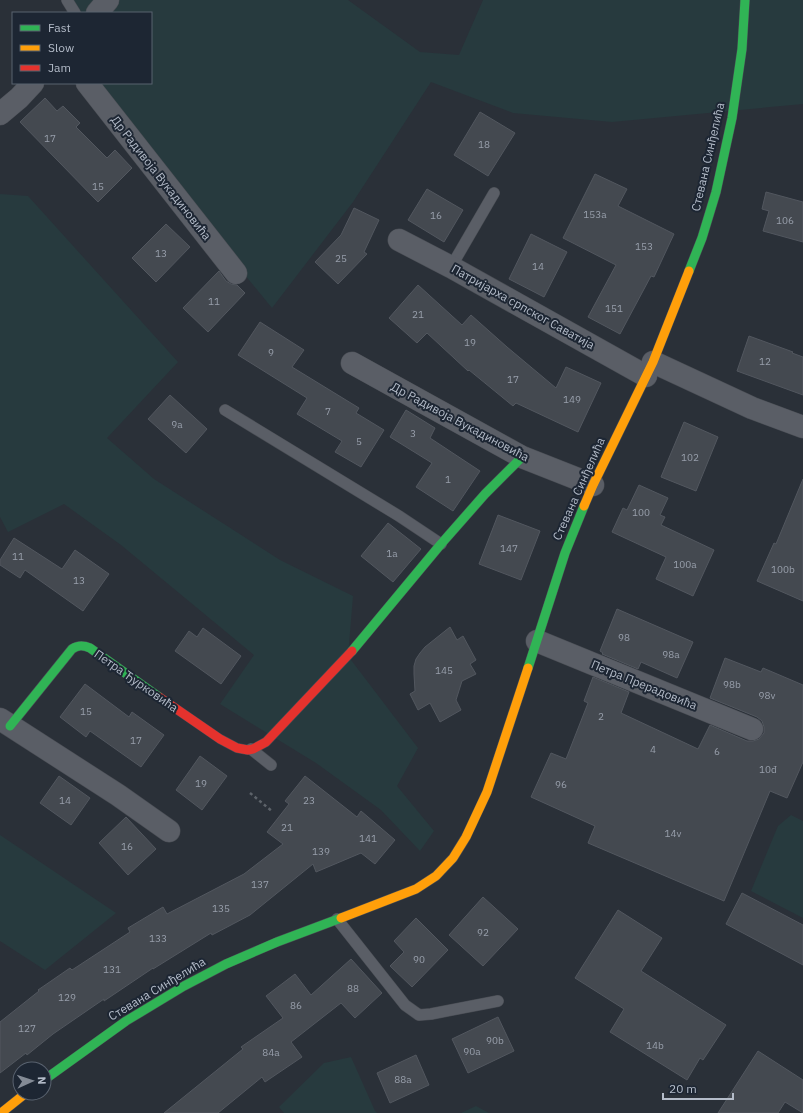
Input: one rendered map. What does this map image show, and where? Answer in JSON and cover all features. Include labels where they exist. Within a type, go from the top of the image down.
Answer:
[{"type":"street","points":[[98,12],[108,0]]},
{"type":"street","name":"Стевана Синђелића","points":[[52,1074],[126,1021],[184,986],[226,964],[277,942],[416,889],[436,876],[449,864],[459,849],[473,825],[487,792],[565,553],[593,485],[650,369],[702,238],[716,192],[732,118],[742,49],[745,0]]},
{"type":"street","points":[[0,114],[19,98],[32,84]]},
{"type":"street","name":"Др Радивоја Вукадиновића","points":[[88,84],[236,273]]},
{"type":"street","name":"Патријарха српског Саватија","points":[[399,240],[650,369],[803,427]]},
{"type":"street","name":"Др Радивоја Вукадиновића","points":[[352,363],[522,457],[593,485]]},
{"type":"street","points":[[251,749],[259,747],[266,742],[348,656],[485,494],[522,457]]},
{"type":"street","name":"Петра Прерадовића","points":[[536,641],[752,729]]},
{"type":"street","name":"Петра Ђурковића","points":[[169,831],[118,795],[5,722],[72,649],[76,646],[85,646],[220,739],[242,750],[251,749]]},
{"type":"street","points":[[1,1113],[16,1101]]},
{"type":"lane","points":[[67,0],[75,12]]},
{"type":"lane","points":[[452,267],[494,193]]},
{"type":"lane","points":[[225,410],[399,516],[442,544]]},
{"type":"lane","points":[[251,749],[271,765]]},
{"type":"lane","points":[[337,919],[404,1005],[420,1015],[498,1001]]},
{"type":"path","points":[[250,793],[273,812]]},
{"type":"green space","points":[[65,0],[348,0],[420,52],[459,55],[483,0],[803,0],[803,104],[612,122],[513,113],[431,82],[353,202],[272,308],[88,84],[152,84],[152,12],[73,12]]},
{"type":"green space","points":[[0,194],[28,196],[178,362],[107,438],[154,479],[280,560],[353,596],[348,656],[418,748],[397,786],[434,831],[420,851],[381,810],[316,763],[220,704],[254,655],[121,545],[64,504],[8,532],[0,517]]},
{"type":"green space","points":[[791,815],[803,821],[803,918],[751,891],[778,826]]},
{"type":"green space","points":[[0,835],[116,913],[45,970],[0,941]]},
{"type":"green space","points":[[351,1057],[377,1113],[284,1113],[279,1107],[324,1063]]},
{"type":"green space","points":[[476,1106],[489,1113],[461,1113]]},
{"type":"building","points":[[45,98],[57,111],[63,106],[80,123],[76,127],[107,158],[115,150],[132,168],[98,202],[20,122]]},
{"type":"building","points":[[480,112],[515,133],[488,176],[454,155]]},
{"type":"building","points":[[595,174],[627,189],[618,206],[674,234],[654,277],[651,276],[620,334],[588,317],[616,265],[563,238]]},
{"type":"building","points":[[427,189],[463,210],[444,242],[408,220]]},
{"type":"building","points":[[766,192],[803,202],[803,242],[763,231],[769,211],[762,209]]},
{"type":"building","points":[[354,208],[379,220],[364,252],[367,254],[338,284],[315,262],[341,235]]},
{"type":"building","points":[[166,224],[190,247],[156,282],[132,258]]},
{"type":"building","points":[[531,234],[567,252],[544,297],[509,279]]},
{"type":"building","points":[[219,271],[226,281],[237,285],[245,293],[208,332],[183,308]]},
{"type":"building","points":[[418,285],[462,325],[471,315],[556,388],[566,367],[601,383],[578,432],[516,403],[513,406],[469,370],[468,371],[427,333],[417,343],[389,318]]},
{"type":"building","points":[[260,322],[304,350],[292,367],[359,408],[356,413],[384,430],[361,467],[335,452],[342,441],[297,414],[307,398],[238,355]]},
{"type":"building","points":[[749,336],[803,357],[803,395],[737,371]]},
{"type":"building","points":[[170,395],[207,429],[186,453],[148,419]]},
{"type":"building","points":[[406,410],[435,428],[430,438],[480,471],[453,511],[416,487],[432,463],[390,437]]},
{"type":"building","points":[[684,422],[718,437],[696,491],[661,477]]},
{"type":"building","points":[[803,479],[803,601],[757,581],[774,543],[776,544]]},
{"type":"building","points":[[639,485],[668,498],[660,515],[665,517],[661,525],[714,550],[693,596],[656,579],[666,557],[612,532],[623,508],[627,510]]},
{"type":"building","points":[[498,515],[540,531],[521,580],[479,564]]},
{"type":"building","points":[[388,523],[421,549],[393,582],[361,556]]},
{"type":"building","points":[[14,538],[62,569],[75,550],[109,574],[83,611],[25,570],[20,578],[0,565],[0,560]]},
{"type":"building","points":[[617,609],[693,642],[677,678],[641,662],[638,669],[602,654],[603,653],[600,651]]},
{"type":"building","points":[[450,627],[457,640],[463,636],[476,660],[470,664],[476,674],[462,681],[456,700],[461,710],[440,722],[430,703],[418,710],[410,694],[415,691],[414,666],[416,659],[425,647]]},
{"type":"building","points":[[203,628],[241,656],[221,684],[175,651],[189,631],[197,637]]},
{"type":"building","points":[[725,658],[761,672],[763,668],[803,685],[803,762],[787,798],[770,791],[724,901],[588,843],[595,826],[531,797],[551,753],[566,759],[588,703],[584,701],[593,677],[629,692],[621,713],[698,749],[710,725],[747,741],[759,739],[764,733],[762,721],[757,717],[710,698]]},
{"type":"building","points":[[85,684],[129,717],[132,712],[164,735],[141,767],[90,731],[86,737],[60,717]]},
{"type":"building","points":[[200,756],[227,776],[202,810],[176,790]]},
{"type":"building","points":[[59,776],[90,798],[71,825],[40,803]]},
{"type":"building","points":[[305,776],[357,817],[361,811],[395,840],[375,864],[361,853],[316,872],[313,864],[250,915],[212,935],[211,933],[153,968],[53,1034],[27,1055],[26,1053],[16,1061],[12,1061],[12,1064],[0,1073],[0,1022],[39,991],[38,990],[70,968],[72,970],[130,932],[128,928],[163,907],[167,914],[244,874],[283,844],[267,832],[289,804],[285,801]]},
{"type":"building","points":[[126,817],[156,849],[128,875],[99,843]]},
{"type":"building","points":[[742,893],[803,925],[803,965],[726,924]]},
{"type":"building","points":[[483,897],[518,929],[483,966],[449,935]]},
{"type":"building","points":[[618,910],[662,938],[641,971],[726,1025],[703,1060],[700,1058],[687,1080],[610,1032],[624,1009],[575,978]]},
{"type":"building","points":[[416,918],[448,950],[412,987],[390,966],[404,952],[394,941]]},
{"type":"building","points":[[351,959],[382,993],[355,1018],[341,1003],[291,1042],[302,1057],[265,1082],[262,1077],[218,1113],[164,1113],[243,1049],[241,1047],[283,1018],[266,996],[295,974],[311,995]]},
{"type":"building","points":[[498,1017],[514,1051],[468,1073],[452,1039]]},
{"type":"building","points":[[758,1051],[803,1080],[803,1113],[785,1102],[778,1113],[718,1113]]},
{"type":"building","points":[[416,1055],[429,1085],[390,1103],[377,1073]]},
{"type":"traffic: fast","points":[[689,271],[702,238],[716,192],[732,118],[742,49],[745,0]]},
{"type":"traffic: fast","points":[[352,651],[441,544],[485,494],[522,457]]},
{"type":"traffic: fast","points":[[528,668],[565,553],[584,506]]},
{"type":"traffic: fast","points":[[10,726],[72,649],[78,646],[90,648],[159,697]]},
{"type":"traffic: fast","points":[[52,1074],[126,1021],[184,986],[226,964],[277,942],[341,918]]},
{"type":"traffic: slow","points":[[584,506],[653,362],[689,271]]},
{"type":"traffic: slow","points":[[341,918],[416,889],[436,876],[453,858],[466,837],[487,792],[528,668]]},
{"type":"traffic: slow","points":[[1,1113],[16,1101]]},
{"type":"traffic: jam","points":[[159,697],[220,739],[237,748],[248,750],[253,749],[266,742],[352,651]]}]
